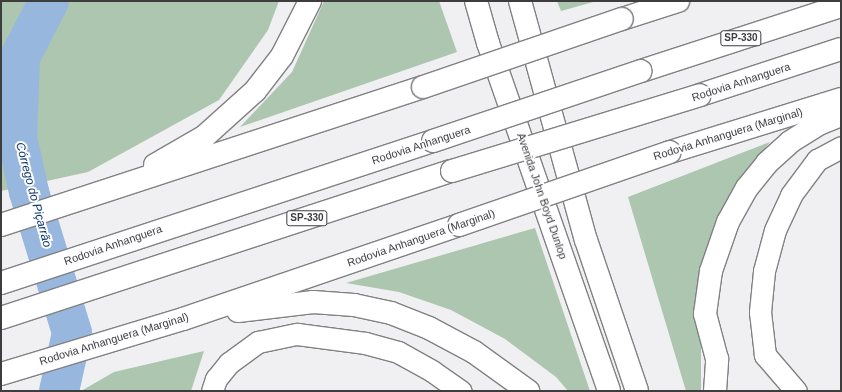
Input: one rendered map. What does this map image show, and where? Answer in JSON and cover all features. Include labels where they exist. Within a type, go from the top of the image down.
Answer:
[{"type":"main road","points":[[94,196],[189,146],[238,108],[282,56],[310,1]]},
{"type":"main road","name":"Avenida John Boyd Dunlop","points":[[476,1],[488,43],[609,391]]},
{"type":"main road","points":[[520,1],[586,240],[637,391]]},
{"type":"main road","points":[[1,225],[94,196],[678,1]]},
{"type":"main road","name":"Rodovia Anhanguera","points":[[1,283],[841,6]]},
{"type":"main road","name":"Rodovia Anhanguera","points":[[1,318],[452,171],[700,95],[841,49]]},
{"type":"main road","name":"Rodovia Anhanguera (Marginal)","points":[[1,374],[183,319],[670,152],[841,99]]},
{"type":"main road","points":[[715,391],[717,359],[705,314],[711,271],[728,222],[747,188],[768,163],[790,142],[821,124],[841,115]]},
{"type":"main road","points":[[183,319],[290,303],[333,302],[370,308],[429,328],[503,371],[528,391]]},
{"type":"street","points":[[796,391],[765,355],[760,312],[764,271],[775,230],[791,195],[816,160],[841,147]]},
{"type":"street","points":[[212,391],[216,379],[229,363],[258,342],[297,334],[365,343],[398,352],[432,371],[461,391]]},
{"type":"green space","points":[[1,1],[279,1],[268,30],[219,100],[88,172],[1,191]]},
{"type":"green space","points":[[324,1],[439,1],[457,52],[240,127],[292,72]]},
{"type":"green space","points":[[557,1],[597,1],[561,11]]},
{"type":"green space","points":[[770,142],[743,176],[701,321],[701,391],[686,391],[628,197]]},
{"type":"green space","points":[[535,228],[590,391],[568,391],[556,377],[505,339],[451,310],[399,292],[346,283]]},
{"type":"green space","points":[[204,351],[191,391],[81,391],[114,372]]},
{"type":"waterway","name":"Córrego do Piçarrão","points":[[49,1],[20,57],[17,137],[29,192],[72,333],[59,391]]}]
